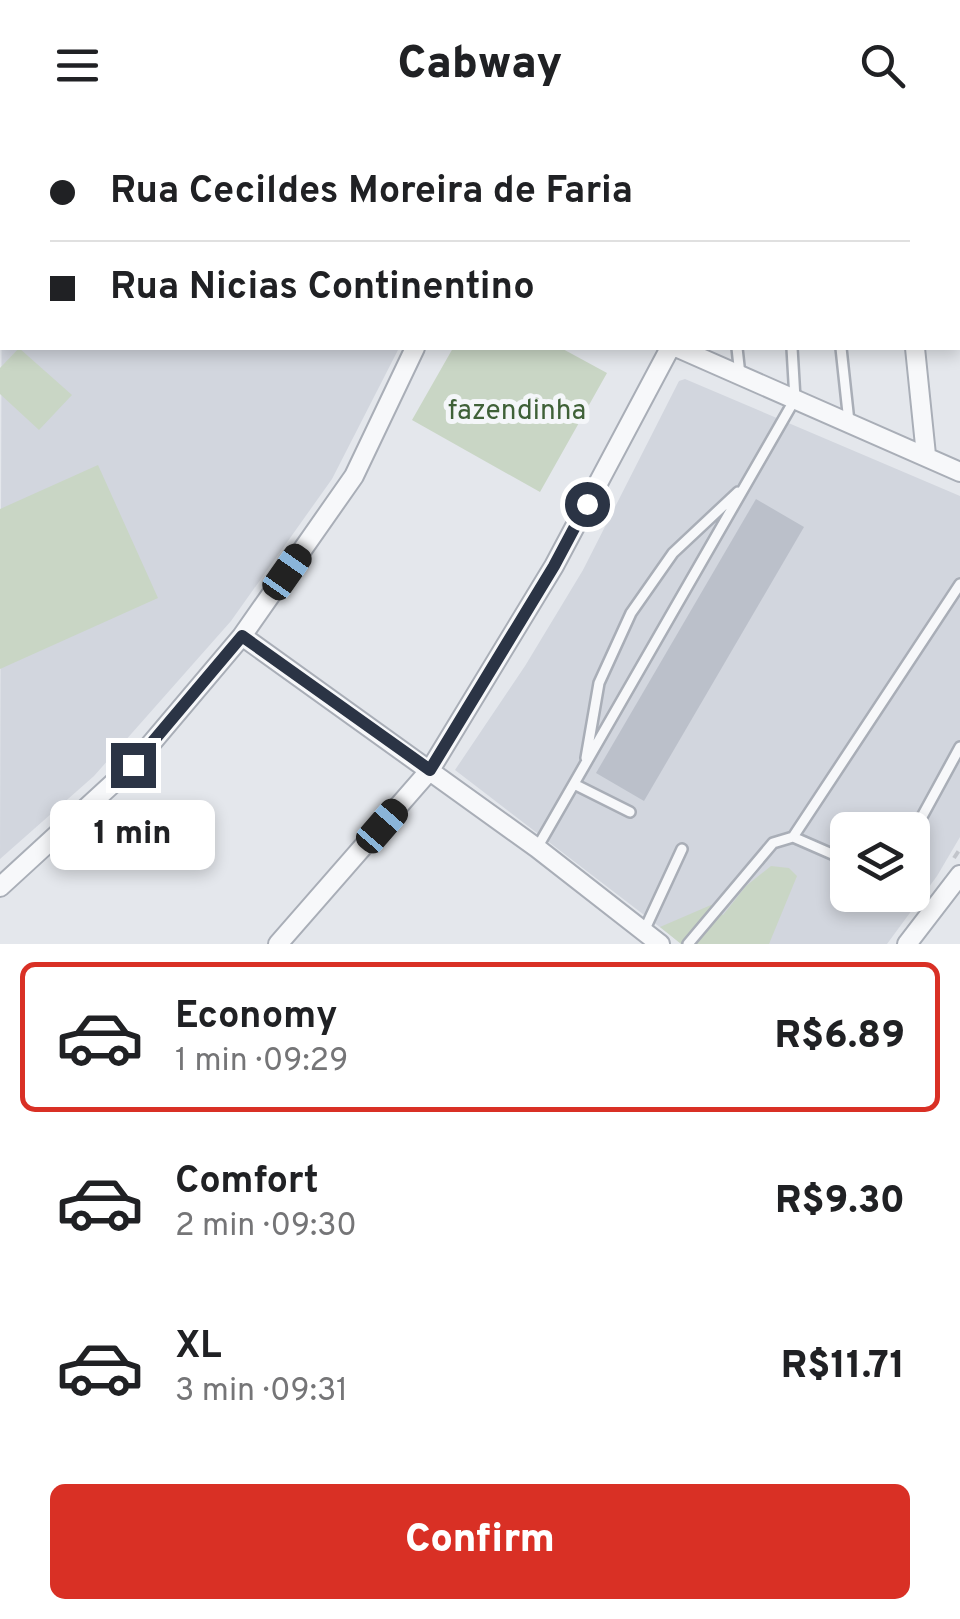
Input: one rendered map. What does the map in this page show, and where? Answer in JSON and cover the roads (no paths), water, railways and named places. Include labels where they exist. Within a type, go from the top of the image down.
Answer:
[{"type":"street","points":[[0,887],[133,765],[242,636],[354,476],[415,350]]},
{"type":"street","points":[[278,944],[430,770],[554,566],[673,350]]},
{"type":"street","points":[[679,350],[960,472]]},
{"type":"street","points":[[914,350],[926,456]]},
{"type":"street","points":[[242,636],[537,848],[638,938],[660,944]]},
{"type":"street","points":[[908,944],[960,875]]},
{"type":"lane","points":[[737,350],[740,374]]},
{"type":"lane","points":[[537,848],[795,398],[792,350]]},
{"type":"lane","points":[[840,350],[849,422]]},
{"type":"lane","points":[[585,765],[599,683],[631,614],[673,553],[746,484]]},
{"type":"lane","points":[[688,944],[773,843],[793,836],[960,584]]},
{"type":"lane","points":[[925,812],[960,748]]},
{"type":"lane","points":[[574,784],[630,812]]},
{"type":"lane","points":[[793,836],[830,853]]},
{"type":"lane","points":[[638,938],[682,849]]},
{"type":"park label","name":"fazendinha","points":[[517,409]]}]
